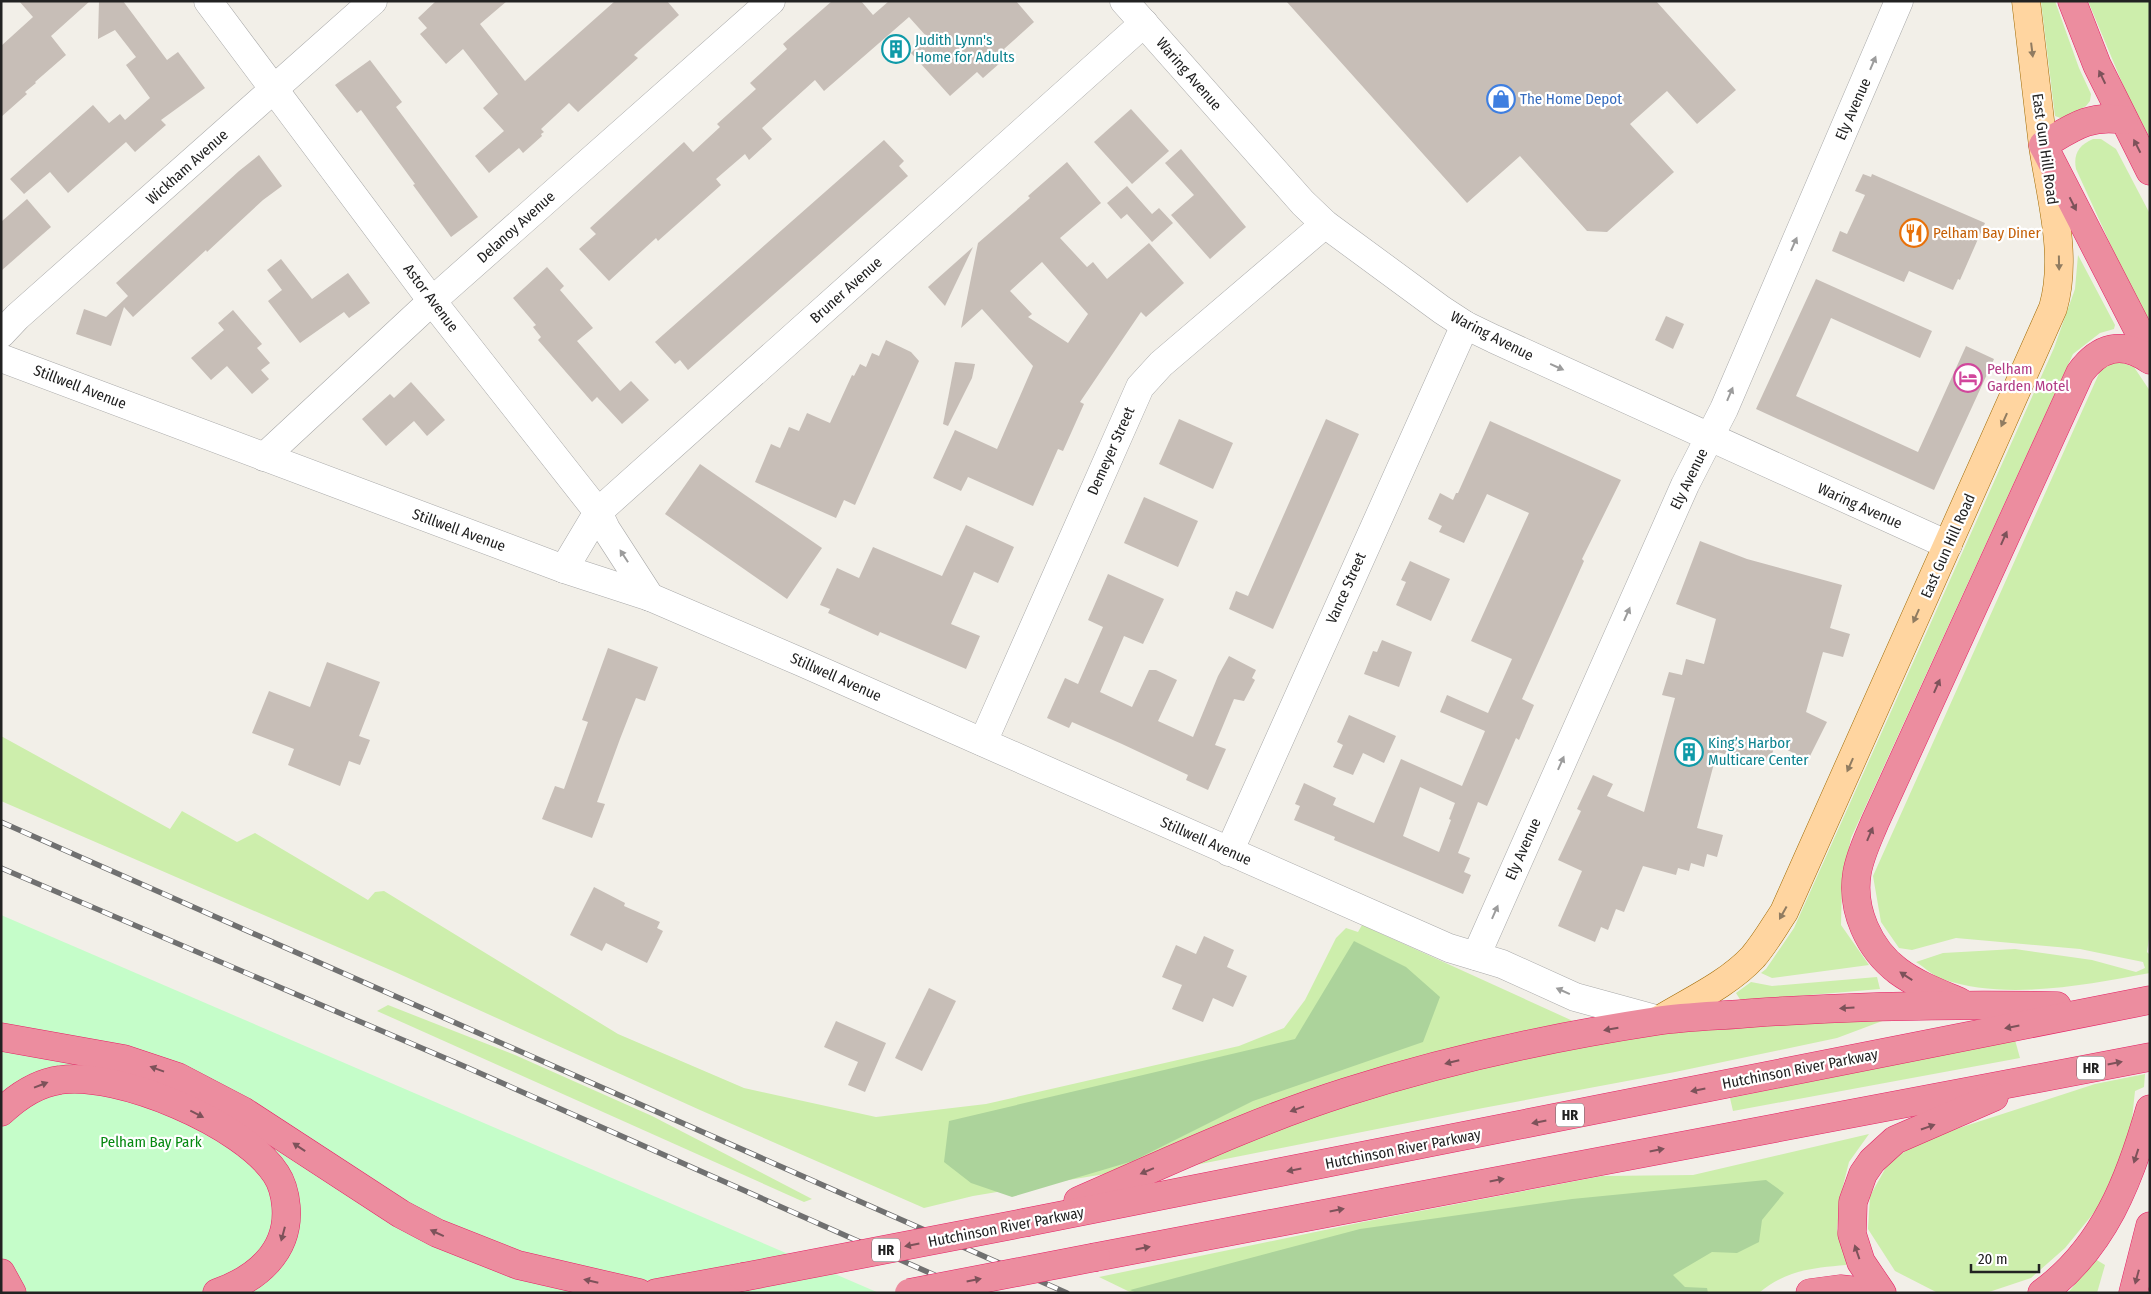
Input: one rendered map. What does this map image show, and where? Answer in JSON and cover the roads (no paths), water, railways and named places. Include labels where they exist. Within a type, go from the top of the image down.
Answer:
[{"type":"highway","points":[[2072,1],[2097,65],[2150,171]]},
{"type":"highway","points":[[2124,120],[2110,118],[2088,121],[2043,145],[2150,353]]},
{"type":"highway","points":[[1966,1005],[1910,978],[1890,964],[1878,951],[1864,927],[1858,909],[1856,879],[1861,857],[1883,804],[2080,373],[2093,357],[2111,349],[2133,350],[2150,360]]},
{"type":"highway","name":"Hutchinson River Parkway","points":[[656,1293],[1028,1222],[2150,1000]]},
{"type":"highway","points":[[1028,1222],[1262,1122],[1346,1092],[1452,1062],[1659,1020],[1812,1009],[1966,1005],[2111,1008]]},
{"type":"highway","points":[[1,1037],[124,1059],[178,1077],[243,1111],[401,1214],[443,1236],[518,1265],[638,1293]]},
{"type":"highway","name":"HR","points":[[909,1293],[2150,1057]]},
{"type":"highway","points":[[1,1112],[21,1095],[48,1082],[93,1079],[144,1092],[177,1104],[231,1134],[255,1151],[277,1175],[282,1187],[286,1216],[284,1232],[276,1252],[263,1268],[240,1283],[217,1293]]},
{"type":"highway","points":[[1882,1293],[1860,1262],[1852,1234],[1853,1202],[1856,1188],[1866,1170],[1879,1154],[1895,1140],[2032,1079]]},
{"type":"highway","points":[[2042,1293],[2078,1259],[2105,1224],[2129,1176],[2150,1109]]},
{"type":"highway","points":[[2133,1293],[2150,1226]]},
{"type":"highway","points":[[1,1273],[12,1293]]},
{"type":"highway","points":[[1810,1293],[1840,1289],[1877,1293]]},
{"type":"main road","name":"East Gun Hill Road","points":[[1659,1020],[1726,979],[1740,968],[1752,958],[1775,927],[1792,895],[2048,321],[2059,281],[2058,250],[2026,1]]},
{"type":"street","name":"Astor Avenue","points":[[208,1],[432,301],[598,512],[606,528],[650,597]]},
{"type":"street","name":"Wickham Avenue","points":[[1,334],[17,317],[373,1]]},
{"type":"street","name":"Delanoy Avenue","points":[[264,457],[432,301],[771,1]]},
{"type":"street","name":"Waring Avenue","points":[[1124,1],[1303,203],[1325,224],[1465,325],[1709,438],[1948,545]]},
{"type":"street","name":"Ely Avenue","points":[[1476,956],[1661,538],[1724,409],[1899,1]]},
{"type":"street","name":"Bruner Avenue","points":[[564,569],[598,512],[1144,23]]},
{"type":"street","name":"Demeyer Street","points":[[983,742],[1140,387],[1161,364],[1325,224]]},
{"type":"street","name":"Vance Street","points":[[1229,852],[1465,325]]},
{"type":"street","name":"Stillwell Avenue","points":[[1,358],[564,569],[650,597],[1449,948],[1502,964],[1575,997],[1659,1020]]},
{"type":"railway","points":[[1,822],[1067,1293]]},
{"type":"railway","points":[[1,868],[466,1067],[975,1293]]},
{"type":"place","name":"Judith Lynn's Home for Adults","points":[[896,49]]},
{"type":"place","name":"The Home Depot","points":[[1501,99]]},
{"type":"place","name":"Pelham Bay Diner","points":[[1914,233]]},
{"type":"place","name":"Pelham Garden Motel","points":[[1968,378]]},
{"type":"place","name":"King’s Harbor Multicare Center","points":[[1689,752]]},
{"type":"park label","name":"Pelham Bay Park","points":[[151,1142]]}]
